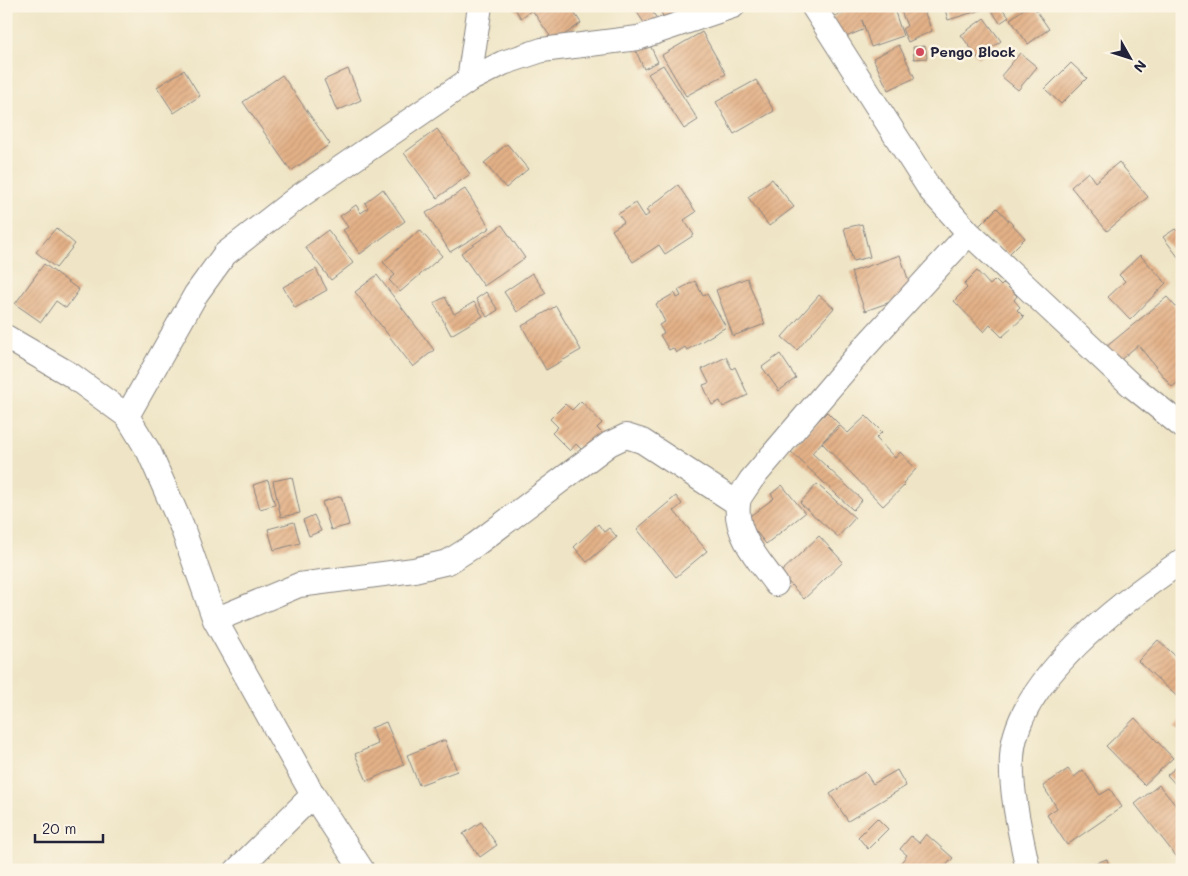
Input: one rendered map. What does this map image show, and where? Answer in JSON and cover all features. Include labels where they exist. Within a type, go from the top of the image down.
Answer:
[{"type":"street","points":[[469,80],[480,6]]},
{"type":"street","points":[[127,416],[196,294],[225,254],[297,198],[469,80],[503,63],[542,50],[638,38],[733,6]]},
{"type":"street","points":[[813,6],[931,191],[969,233],[1131,385],[1182,426]]},
{"type":"street","points":[[776,584],[751,550],[739,524],[737,503],[751,480],[862,350],[969,233]]},
{"type":"street","points":[[6,337],[71,375],[127,416],[153,460],[182,527],[215,620],[313,795],[362,870]]},
{"type":"street","points":[[215,620],[299,586],[414,570],[448,562],[476,545],[609,444],[626,436],[642,441],[737,503]]},
{"type":"street","points":[[1028,870],[1018,819],[1012,756],[1022,714],[1050,676],[1092,630],[1139,590],[1182,561]]},
{"type":"street","points":[[237,870],[313,795]]},
{"type":"building","points":[[513,6],[570,6],[581,23],[554,42],[532,10],[521,18]]},
{"type":"building","points":[[638,6],[649,6],[657,19],[646,26],[635,9]]},
{"type":"building","points":[[659,6],[696,6],[666,25]]},
{"type":"building","points":[[843,6],[893,6],[903,36],[871,47],[865,29],[841,39],[832,17],[845,12]]},
{"type":"building","points":[[899,6],[922,6],[932,31],[908,42],[902,29],[907,26]]},
{"type":"building","points":[[944,6],[980,6],[981,10],[948,20]]},
{"type":"building","points":[[1000,6],[1009,17],[1000,23],[992,11]]},
{"type":"building","points":[[1028,6],[1033,6],[1049,29],[1028,44],[1010,19]]},
{"type":"building","points":[[984,18],[1001,41],[978,58],[961,35]]},
{"type":"building","points":[[702,32],[726,74],[686,96],[662,55]]},
{"type":"building","points":[[649,43],[658,62],[644,69],[635,49]]},
{"type":"building","points":[[899,45],[915,78],[888,90],[873,58]]},
{"type":"building","name":"Pengo Block","points":[[925,46],[927,58],[914,59],[913,47]]},
{"type":"building","points":[[1020,53],[1037,67],[1018,90],[1001,76]]},
{"type":"building","points":[[1071,63],[1087,78],[1061,104],[1045,89]]},
{"type":"building","points":[[663,65],[698,120],[684,129],[648,74]]},
{"type":"building","points":[[348,69],[361,100],[337,111],[324,80]]},
{"type":"building","points":[[184,70],[200,96],[174,113],[157,87]]},
{"type":"building","points":[[282,75],[330,144],[291,171],[243,102]]},
{"type":"building","points":[[756,80],[774,111],[734,134],[716,102]]},
{"type":"building","points":[[437,129],[470,174],[437,198],[404,153]]},
{"type":"building","points":[[507,144],[528,169],[506,188],[484,163]]},
{"type":"building","points":[[1119,162],[1148,197],[1107,231],[1071,187],[1088,172],[1095,182]]},
{"type":"building","points":[[772,179],[794,207],[769,226],[748,197]]},
{"type":"building","points":[[678,185],[696,212],[684,220],[694,235],[665,254],[659,245],[633,262],[612,230],[624,222],[618,214],[636,203],[645,217],[649,214],[646,210]]},
{"type":"building","points":[[383,189],[405,221],[360,254],[343,230],[348,227],[340,216],[356,205],[361,213],[368,208],[365,203]]},
{"type":"building","points":[[465,189],[490,228],[450,252],[426,213]]},
{"type":"building","points":[[997,208],[1025,238],[1008,255],[979,226]]},
{"type":"building","points":[[862,224],[870,257],[853,261],[844,228]]},
{"type":"building","points":[[502,225],[525,258],[484,286],[461,253]]},
{"type":"building","points":[[56,228],[75,244],[56,268],[36,252]]},
{"type":"building","points":[[1182,228],[1182,262],[1163,237],[1175,229],[1177,231]]},
{"type":"building","points":[[328,230],[353,263],[331,280],[305,247]]},
{"type":"building","points":[[420,230],[442,256],[400,292],[389,280],[395,275],[383,262]]},
{"type":"building","points":[[900,255],[913,294],[865,311],[851,272]]},
{"type":"building","points":[[1140,255],[1166,283],[1130,320],[1108,297],[1125,281],[1119,275]]},
{"type":"building","points":[[44,264],[79,290],[66,308],[56,301],[41,322],[15,304]]},
{"type":"building","points":[[316,269],[327,290],[295,308],[283,287]]},
{"type":"building","points":[[977,271],[990,285],[995,280],[1001,286],[1004,283],[1017,296],[1014,300],[1020,307],[1017,310],[1024,317],[1002,337],[990,325],[984,332],[954,301],[967,288],[964,284]]},
{"type":"building","points":[[532,273],[546,293],[517,312],[504,292]]},
{"type":"building","points":[[377,275],[434,350],[413,367],[355,292]]},
{"type":"building","points":[[747,278],[765,324],[733,336],[716,290]]},
{"type":"building","points":[[695,281],[703,296],[707,294],[726,327],[687,350],[685,347],[676,353],[673,348],[669,350],[660,335],[664,333],[659,325],[665,322],[656,304],[675,293],[677,298],[681,296],[678,290]]},
{"type":"building","points":[[486,292],[498,310],[487,317],[476,299]]},
{"type":"building","points":[[819,295],[834,308],[797,350],[782,337]]},
{"type":"building","points":[[445,297],[454,314],[474,302],[483,316],[451,335],[434,303]]},
{"type":"building","points":[[1167,297],[1182,314],[1182,379],[1172,387],[1138,345],[1118,362],[1106,347]]},
{"type":"building","points":[[556,306],[581,350],[546,370],[522,326]]},
{"type":"building","points":[[780,354],[796,378],[779,391],[762,367]]},
{"type":"building","points":[[726,357],[732,369],[735,367],[748,395],[723,407],[720,401],[712,405],[703,385],[709,383],[702,369]]},
{"type":"building","points":[[581,401],[602,423],[597,428],[604,435],[586,454],[576,444],[570,451],[552,433],[558,427],[550,419],[565,404],[572,410]]},
{"type":"building","points":[[827,412],[839,424],[812,453],[862,500],[853,510],[789,450]]},
{"type":"building","points":[[866,416],[882,432],[876,438],[895,458],[900,452],[916,469],[903,483],[905,485],[883,506],[822,443],[840,426],[848,433]]},
{"type":"building","points":[[292,477],[300,513],[281,517],[273,481]]},
{"type":"building","points":[[268,480],[275,505],[260,509],[253,485]]},
{"type":"building","points":[[817,484],[855,518],[838,537],[800,503]]},
{"type":"building","points":[[782,485],[805,513],[766,544],[746,519],[774,498],[771,494]]},
{"type":"building","points":[[341,496],[349,525],[331,530],[322,502]]},
{"type":"building","points":[[676,496],[682,504],[674,511],[707,551],[676,577],[637,529]]},
{"type":"building","points":[[314,515],[321,531],[309,536],[303,520]]},
{"type":"building","points":[[294,522],[300,543],[274,550],[268,529]]},
{"type":"building","points":[[598,524],[604,532],[609,528],[617,537],[587,562],[574,547]]},
{"type":"building","points":[[819,536],[843,562],[804,599],[780,573]]},
{"type":"building","points":[[1158,640],[1182,662],[1182,701],[1138,661]]},
{"type":"building","points":[[1135,718],[1173,758],[1144,785],[1106,746]]},
{"type":"building","points":[[1182,719],[1182,732],[1175,726]]},
{"type":"building","points":[[386,722],[404,765],[367,781],[355,754],[378,744],[371,728]]},
{"type":"building","points":[[445,740],[457,771],[419,785],[407,755]]},
{"type":"building","points":[[1182,762],[1182,791],[1167,775]]},
{"type":"building","points":[[1068,769],[1074,777],[1083,770],[1100,795],[1110,789],[1122,807],[1067,845],[1047,815],[1057,808],[1043,786]]},
{"type":"building","points":[[897,770],[906,786],[848,821],[830,794],[865,772],[873,784]]},
{"type":"building","points":[[1159,785],[1182,813],[1182,859],[1180,861],[1135,804]]},
{"type":"building","points":[[877,818],[888,829],[868,849],[858,837]]},
{"type":"building","points":[[481,822],[497,845],[480,857],[463,834]]},
{"type":"building","points":[[926,834],[953,858],[942,870],[895,870],[907,855],[900,849],[911,836],[919,843]]},
{"type":"building","points":[[1107,859],[1110,870],[1086,870],[1084,867]]},
{"type":"place","name":"Pengo Block","points":[[920,52]]}]
